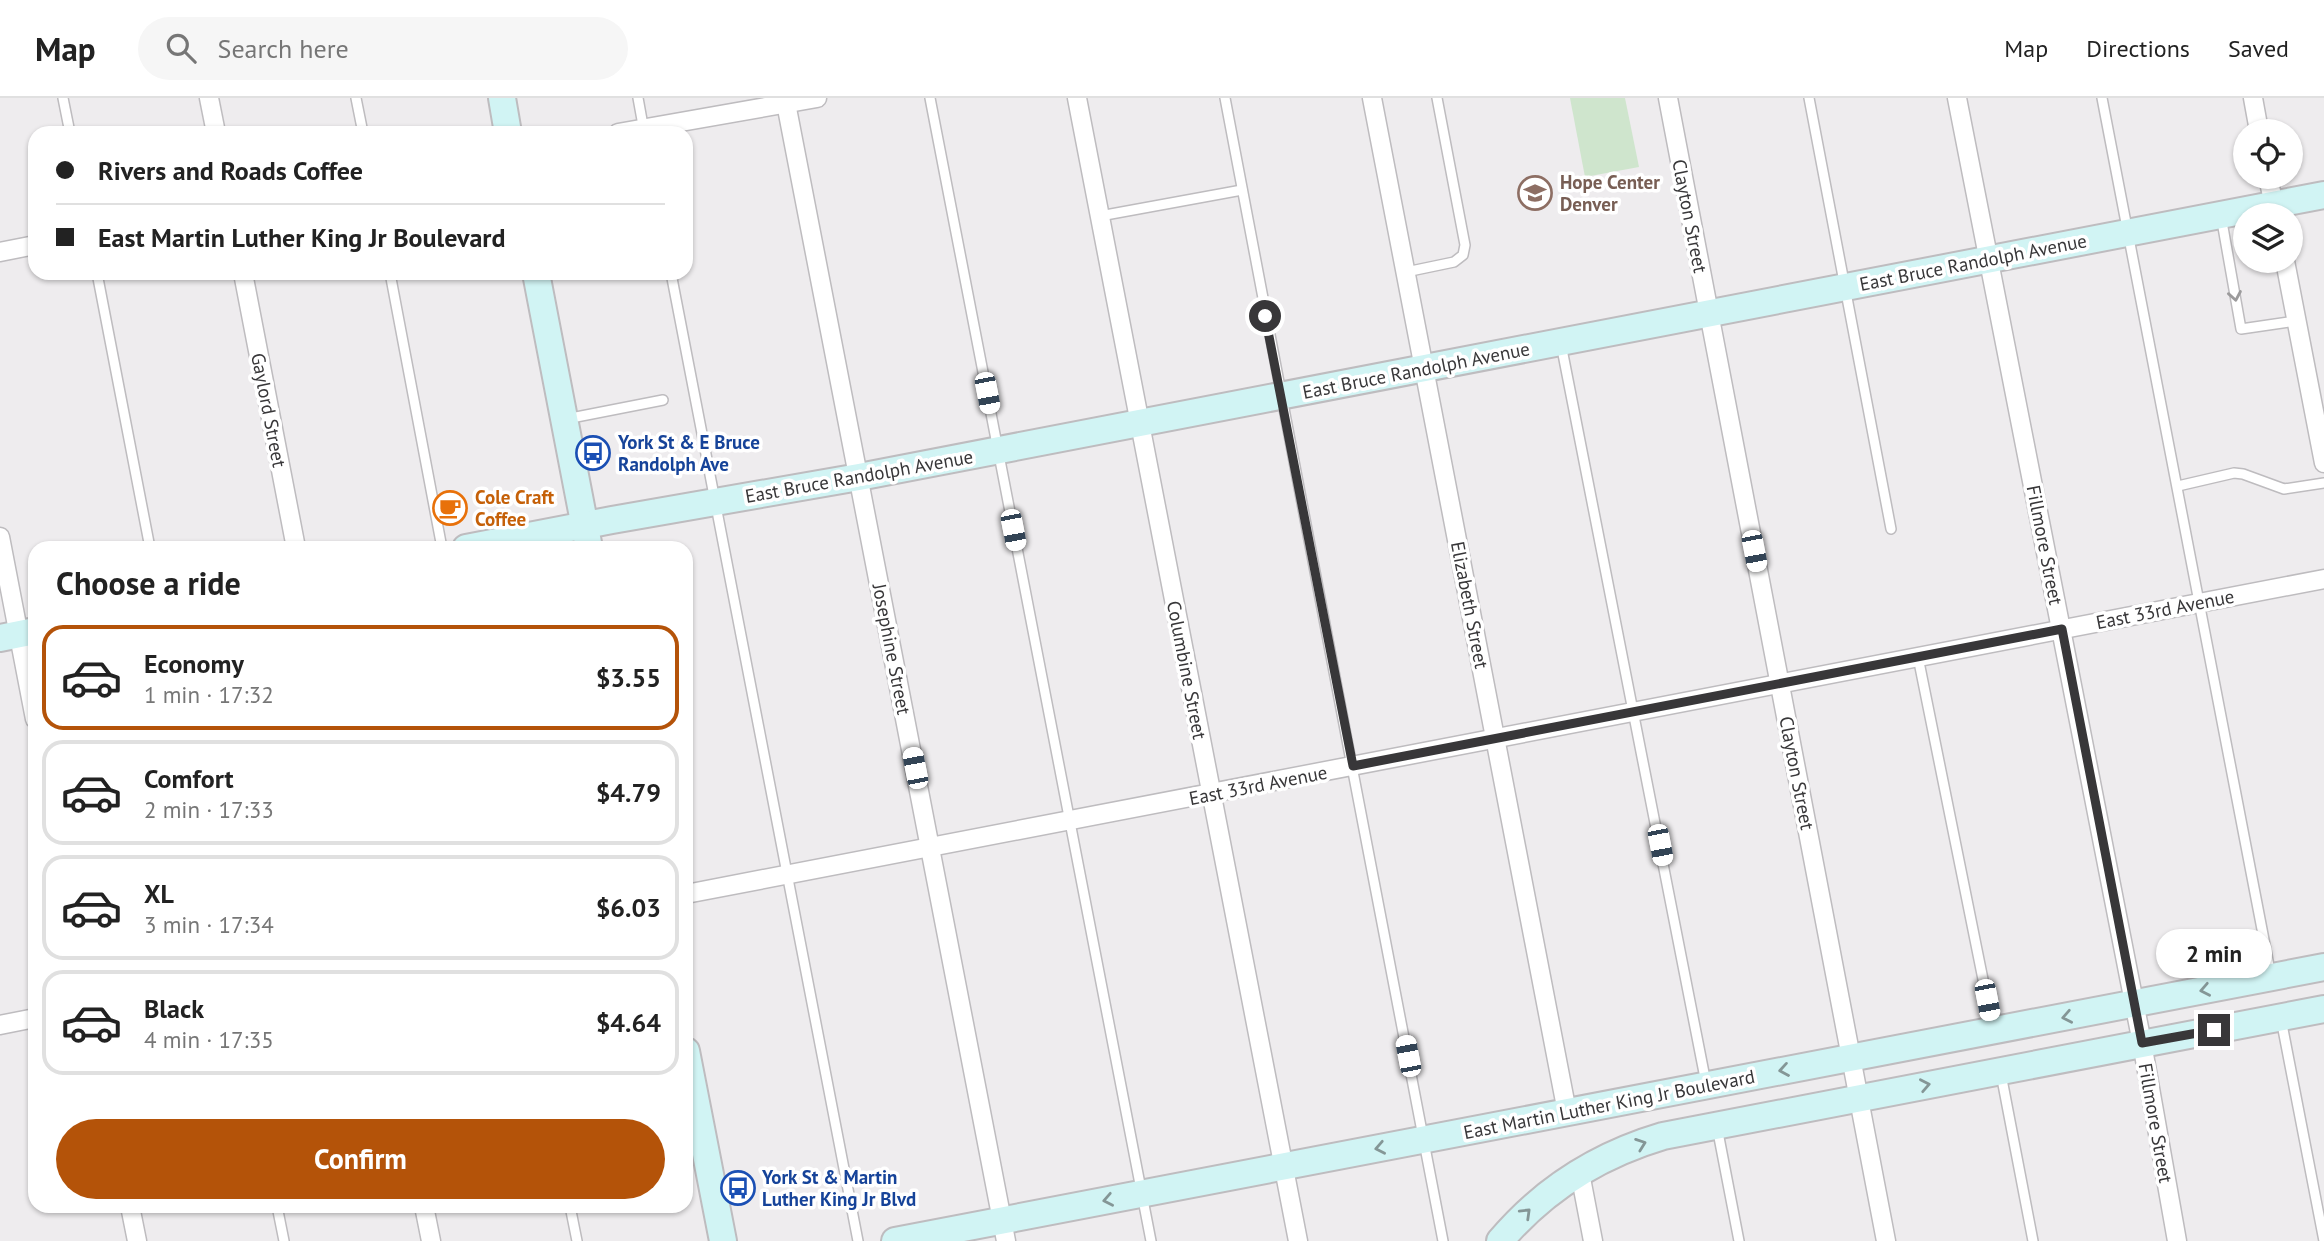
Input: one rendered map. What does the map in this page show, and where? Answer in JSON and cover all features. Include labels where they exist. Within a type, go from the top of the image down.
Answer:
[{"type":"main road","points":[[502,98],[507,126]]},
{"type":"main road","name":"East Bruce Randolph Avenue","points":[[2298,203],[2324,195]]},
{"type":"main road","name":"East Bruce Randolph Avenue","points":[[537,541],[587,536],[715,502],[859,477],[2233,214]]},
{"type":"main road","points":[[537,280],[587,536]]},
{"type":"main road","name":"East Martin Luther King Jr Boulevard","points":[[895,1241],[1004,1231],[1142,1194],[2324,967]]},
{"type":"main road","points":[[1500,1241],[1542,1198],[1580,1173],[1622,1151],[1653,1139],[1858,1097],[2324,1009]]},
{"type":"main road","points":[[693,1087],[723,1241]]},
{"type":"street","points":[[209,98],[215,126]]},
{"type":"street","points":[[668,126],[786,101],[817,98]]},
{"type":"street","name":"Columbine Street","points":[[1077,98],[1298,1241]]},
{"type":"street","name":"Elizabeth Street","points":[[1372,98],[1567,1112]]},
{"type":"street","name":"Clayton Street","points":[[1668,98],[1886,1241]]},
{"type":"street","name":"Fillmore Street","points":[[1957,98],[2142,1043],[2177,1241]]},
{"type":"street","points":[[2253,98],[2257,119]]},
{"type":"street","name":"Josephine Street","points":[[786,101],[1004,1231]]},
{"type":"street","points":[[0,252],[28,246]]},
{"type":"street","points":[[2287,273],[2324,463]]},
{"type":"street","name":"Gaylord Street","points":[[244,280],[295,541]]},
{"type":"street","points":[[0,537],[28,684]]},
{"type":"street","name":"East 33rd Avenue","points":[[693,893],[2324,579]]},
{"type":"street","points":[[0,1025],[28,1019]]},
{"type":"street","points":[[1580,1173],[1593,1241]]},
{"type":"street","points":[[131,1213],[137,1241]]},
{"type":"street","points":[[425,1213],[431,1241]]},
{"type":"lane","points":[[63,98],[69,126]]},
{"type":"lane","points":[[356,98],[362,126]]},
{"type":"lane","points":[[638,98],[643,126]]},
{"type":"lane","points":[[930,98],[1152,1241]]},
{"type":"lane","points":[[1225,98],[1279,396],[1353,766],[1443,1241]]},
{"type":"lane","points":[[1406,272],[1454,262],[1464,255],[1465,245],[1437,98]]},
{"type":"lane","points":[[1809,98],[1891,529]]},
{"type":"lane","points":[[2102,98],[2272,978]]},
{"type":"lane","points":[[1100,216],[1242,190]]},
{"type":"lane","points":[[2221,215],[2241,329],[2296,321]]},
{"type":"lane","points":[[98,280],[149,541]]},
{"type":"lane","points":[[391,280],[441,541]]},
{"type":"lane","points":[[672,280],[858,1241]]},
{"type":"lane","points":[[1560,342],[1706,1084]]},
{"type":"lane","points":[[564,420],[663,400]]},
{"type":"lane","points":[[2178,486],[2234,474],[2243,474],[2284,489],[2324,483]]},
{"type":"lane","points":[[1918,657],[1993,1031]]},
{"type":"lane","points":[[2281,1017],[2324,1241]]},
{"type":"lane","points":[[2000,1070],[2033,1241]]},
{"type":"lane","points":[[1717,1125],[1739,1241]]},
{"type":"lane","points":[[278,1213],[284,1241]]},
{"type":"lane","points":[[571,1213],[577,1241]]},
{"type":"green space","points":[[1570,98],[1625,98],[1639,167],[1585,177]]},
{"type":"place","name":"Hope Center Denver","points":[[1535,193]]},
{"type":"place","name":"York St & E Bruce Randolph Ave","points":[[593,453]]},
{"type":"place","name":"Cole Craft Coffee","points":[[450,508]]},
{"type":"place","name":"York St & Martin Luther King Jr Blvd","points":[[738,1188]]},
{"type":"route","points":[[1265,316],[1353,766],[2062,629],[2142,1043],[2214,1030]]}]
